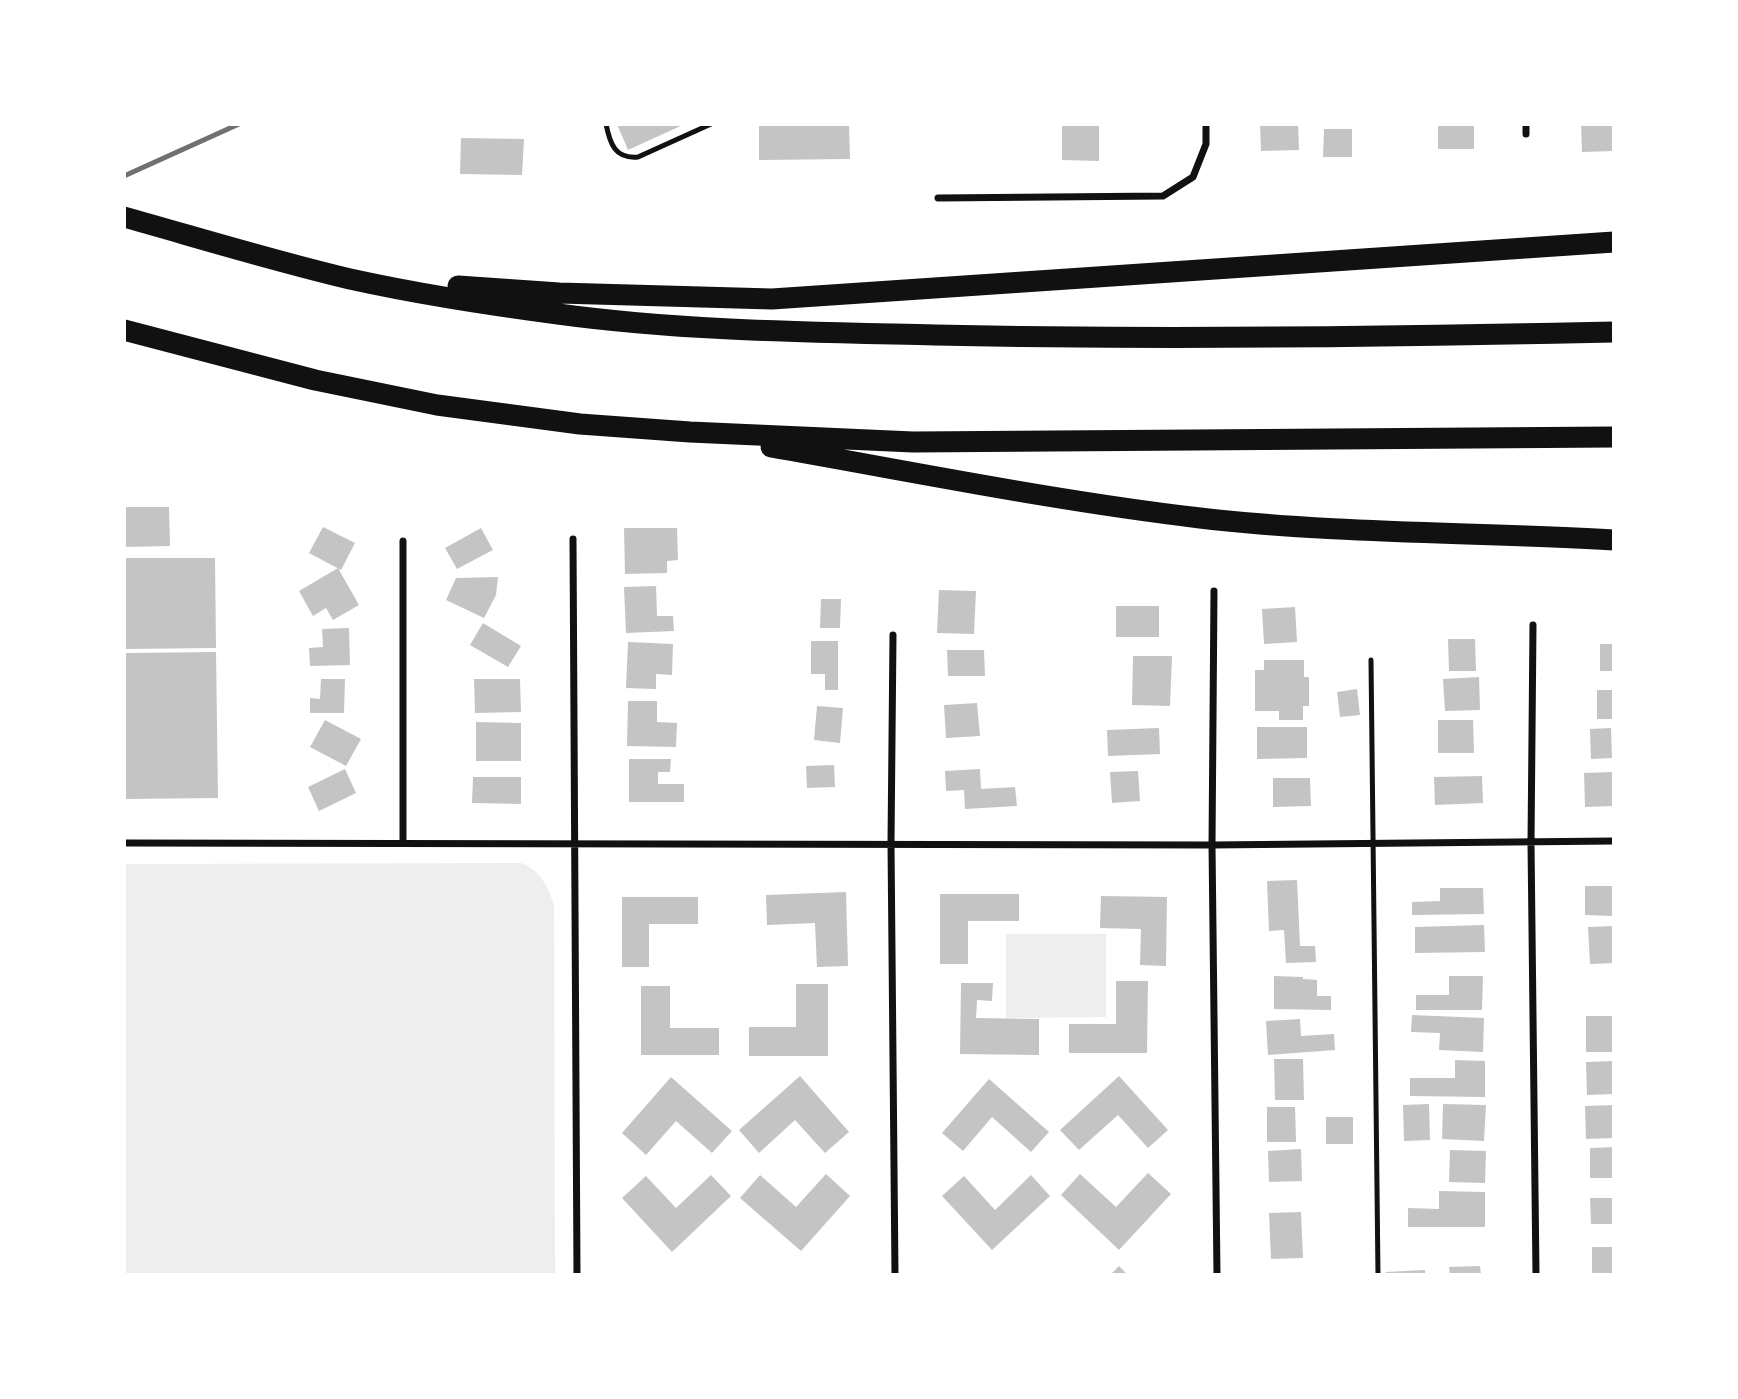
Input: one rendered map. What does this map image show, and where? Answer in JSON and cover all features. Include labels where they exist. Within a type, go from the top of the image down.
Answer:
[{"type":"highway","points":[[124,217],[351,279],[448,298],[660,325],[1050,338],[1388,337],[1614,332]]},
{"type":"highway","points":[[351,279],[559,293],[772,299],[1614,242]]},
{"type":"highway","points":[[124,330],[315,380],[438,405],[580,424],[690,432],[912,442],[1614,437]]},
{"type":"highway","points":[[690,432],[1082,502],[1201,518],[1309,528],[1614,540]]},
{"type":"street","points":[[938,198],[1163,196],[1193,177],[1206,144],[1206,124]]},
{"type":"street","points":[[1526,124],[1526,134]]},
{"type":"street","points":[[573,539],[577,1275]]},
{"type":"street","points":[[403,541],[403,842]]},
{"type":"street","points":[[1214,591],[1212,845],[1217,1275]]},
{"type":"street","points":[[1533,625],[1531,843],[1536,1275]]},
{"type":"street","points":[[894,635],[891,843],[895,1275]]},
{"type":"street","points":[[124,843],[1212,845],[1614,841]]},
{"type":"lane","points":[[606,124],[608,136],[617,152],[626,158],[638,157],[711,124]]},
{"type":"lane","points":[[1371,660],[1378,1275]]},
{"type":"shaded area","points":[[521,863],[542,879],[554,904],[555,1275],[124,1275],[124,864]]},
{"type":"shaded area","points":[[1006,934],[1106,934],[1106,1017],[1006,1018]]},
{"type":"building","points":[[617,124],[685,124],[628,150]]},
{"type":"building","points":[[759,124],[849,124],[850,159],[759,160]]},
{"type":"building","points":[[1062,124],[1099,124],[1099,161],[1062,160]]},
{"type":"building","points":[[1260,124],[1298,124],[1299,150],[1261,151]]},
{"type":"building","points":[[1438,124],[1474,124],[1474,149],[1438,149]]},
{"type":"building","points":[[1581,124],[1614,124],[1614,151],[1582,152]]},
{"type":"building","points":[[1324,129],[1352,129],[1352,157],[1323,157]]},
{"type":"building","points":[[461,138],[524,139],[522,175],[460,174]]},
{"type":"building","points":[[124,507],[169,507],[170,546],[124,547]]},
{"type":"building","points":[[323,527],[355,543],[341,570],[309,553]]},
{"type":"building","points":[[481,528],[493,550],[457,569],[445,548]]},
{"type":"building","points":[[624,528],[677,528],[678,560],[667,561],[667,573],[625,574]]},
{"type":"building","points":[[124,558],[215,558],[216,648],[124,649]]},
{"type":"building","points":[[338,568],[359,605],[333,620],[326,608],[313,616],[299,591]]},
{"type":"building","points":[[498,577],[496,595],[484,618],[446,600],[456,578]]},
{"type":"building","points":[[656,586],[657,616],[673,616],[674,631],[626,633],[624,587]]},
{"type":"building","points":[[939,590],[976,591],[974,634],[937,633]]},
{"type":"building","points":[[821,599],[841,599],[840,628],[820,628]]},
{"type":"building","points":[[1116,606],[1159,606],[1159,637],[1116,637]]},
{"type":"building","points":[[1295,607],[1297,642],[1264,644],[1262,609]]},
{"type":"building","points":[[483,623],[521,646],[508,667],[470,645]]},
{"type":"building","points":[[349,628],[350,665],[310,666],[309,648],[323,647],[322,629]]},
{"type":"building","points":[[1448,639],[1475,639],[1476,671],[1449,671]]},
{"type":"building","points":[[811,641],[838,641],[838,690],[825,690],[825,674],[811,674]]},
{"type":"building","points":[[628,642],[673,644],[672,675],[656,674],[656,689],[626,688]]},
{"type":"building","points":[[1600,644],[1614,644],[1614,671],[1600,671]]},
{"type":"building","points":[[947,650],[984,650],[985,676],[948,676]]},
{"type":"building","points":[[216,652],[218,798],[124,799],[124,653]]},
{"type":"building","points":[[1133,656],[1172,656],[1170,706],[1132,705]]},
{"type":"building","points":[[1264,660],[1304,660],[1304,677],[1309,677],[1309,706],[1303,706],[1303,720],[1279,720],[1279,711],[1255,711],[1255,670],[1264,670]]},
{"type":"building","points":[[1479,677],[1480,710],[1445,711],[1443,679]]},
{"type":"building","points":[[321,679],[345,679],[344,713],[310,713],[310,698],[320,699]]},
{"type":"building","points":[[474,679],[520,679],[521,712],[475,713]]},
{"type":"building","points":[[1357,689],[1360,715],[1340,717],[1337,692]]},
{"type":"building","points":[[1597,690],[1614,690],[1614,719],[1597,719]]},
{"type":"building","points":[[628,701],[657,701],[657,722],[677,723],[676,747],[627,746]]},
{"type":"building","points":[[977,703],[980,736],[946,738],[944,705]]},
{"type":"building","points":[[817,706],[843,708],[840,743],[814,740]]},
{"type":"building","points":[[325,720],[361,739],[346,766],[310,747]]},
{"type":"building","points":[[1438,720],[1473,720],[1474,753],[1438,753]]},
{"type":"building","points":[[476,722],[521,723],[521,761],[476,761]]},
{"type":"building","points":[[1257,727],[1307,727],[1307,758],[1257,759]]},
{"type":"building","points":[[1159,728],[1160,754],[1108,756],[1107,730]]},
{"type":"building","points":[[1611,728],[1612,758],[1591,759],[1590,729]]},
{"type":"building","points":[[629,759],[671,759],[670,772],[658,772],[658,784],[684,784],[684,802],[629,802]]},
{"type":"building","points":[[834,765],[835,787],[807,788],[806,766]]},
{"type":"building","points":[[345,769],[356,793],[319,811],[308,787]]},
{"type":"building","points":[[980,769],[981,789],[1015,787],[1017,806],[965,809],[964,790],[946,791],[945,771]]},
{"type":"building","points":[[1138,771],[1140,801],[1112,803],[1110,772]]},
{"type":"building","points":[[1614,772],[1614,806],[1585,807],[1584,773]]},
{"type":"building","points":[[1482,776],[1483,803],[1435,805],[1434,777]]},
{"type":"building","points":[[473,777],[521,777],[521,804],[472,803]]},
{"type":"building","points":[[1273,778],[1310,778],[1311,806],[1273,807]]},
{"type":"building","points":[[1297,880],[1300,946],[1315,946],[1316,962],[1286,963],[1284,930],[1269,931],[1267,881]]},
{"type":"building","points":[[1585,886],[1614,886],[1614,916],[1585,915]]},
{"type":"building","points":[[1440,888],[1483,888],[1484,914],[1412,915],[1412,902],[1440,901]]},
{"type":"building","points":[[846,892],[848,966],[817,967],[815,923],[767,925],[766,895]]},
{"type":"building","points":[[940,894],[1019,894],[1019,921],[968,921],[968,964],[940,964]]},
{"type":"building","points":[[1101,896],[1167,897],[1166,966],[1140,965],[1141,929],[1100,928]]},
{"type":"building","points":[[622,897],[698,897],[698,924],[649,924],[649,967],[622,967]]},
{"type":"building","points":[[1484,925],[1485,952],[1415,953],[1415,927]]},
{"type":"building","points":[[1614,926],[1614,963],[1590,964],[1588,927]]},
{"type":"building","points":[[1274,976],[1317,980],[1317,996],[1331,996],[1331,1010],[1274,1009]]},
{"type":"building","points":[[1449,976],[1483,976],[1482,1010],[1416,1010],[1416,995],[1449,995]]},
{"type":"building","points":[[1116,981],[1148,981],[1147,1053],[1069,1053],[1069,1024],[1116,1024]]},
{"type":"building","points":[[961,983],[993,983],[992,1001],[977,1000],[976,1018],[1039,1019],[1039,1055],[960,1054]]},
{"type":"building","points":[[796,984],[828,984],[828,1056],[749,1056],[749,1027],[796,1027]]},
{"type":"building","points":[[641,986],[670,986],[670,1028],[719,1028],[719,1055],[641,1055]]},
{"type":"building","points":[[1412,1015],[1484,1018],[1483,1052],[1439,1050],[1440,1033],[1411,1032]]},
{"type":"building","points":[[1586,1016],[1614,1016],[1614,1052],[1586,1052]]},
{"type":"building","points":[[1300,1019],[1301,1036],[1334,1034],[1335,1050],[1268,1055],[1266,1021]]},
{"type":"building","points":[[1274,1059],[1303,1059],[1304,1100],[1275,1100]]},
{"type":"building","points":[[1455,1060],[1485,1061],[1485,1097],[1410,1096],[1410,1078],[1455,1078]]},
{"type":"building","points":[[1614,1061],[1614,1094],[1587,1095],[1586,1062]]},
{"type":"building","points":[[800,1076],[849,1132],[825,1153],[795,1120],[759,1153],[739,1130]]},
{"type":"building","points":[[1119,1076],[1168,1130],[1148,1148],[1118,1115],[1079,1150],[1060,1130]]},
{"type":"building","points":[[671,1077],[732,1131],[712,1153],[676,1121],[646,1155],[622,1133]]},
{"type":"building","points":[[989,1079],[1049,1132],[1031,1152],[992,1117],[963,1151],[942,1133]]},
{"type":"building","points":[[1429,1104],[1430,1140],[1404,1141],[1403,1105]]},
{"type":"building","points":[[1443,1104],[1486,1105],[1484,1141],[1442,1139]]},
{"type":"building","points":[[1614,1105],[1614,1138],[1586,1139],[1585,1106]]},
{"type":"building","points":[[1267,1107],[1295,1107],[1296,1142],[1267,1142]]},
{"type":"building","points":[[1326,1117],[1353,1117],[1353,1144],[1326,1144]]},
{"type":"building","points":[[1614,1147],[1614,1178],[1590,1178],[1590,1148]]},
{"type":"building","points":[[1301,1149],[1302,1181],[1269,1182],[1268,1151]]},
{"type":"building","points":[[1450,1150],[1486,1151],[1485,1183],[1449,1182]]},
{"type":"building","points":[[1148,1173],[1171,1194],[1119,1250],[1061,1195],[1080,1174],[1116,1207]]},
{"type":"building","points":[[826,1174],[850,1196],[801,1251],[740,1198],[760,1175],[796,1207]]},
{"type":"building","points":[[711,1175],[731,1196],[672,1252],[622,1198],[646,1176],[676,1208]]},
{"type":"building","points":[[1031,1175],[1050,1196],[992,1250],[942,1196],[964,1176],[995,1210]]},
{"type":"building","points":[[1439,1191],[1485,1192],[1485,1227],[1408,1227],[1408,1208],[1439,1209]]},
{"type":"building","points":[[1590,1198],[1614,1198],[1614,1224],[1591,1224]]},
{"type":"building","points":[[1301,1212],[1303,1258],[1271,1259],[1269,1213]]},
{"type":"building","points":[[1592,1247],[1614,1247],[1614,1274],[1592,1274]]},
{"type":"building","points":[[1119,1266],[1128,1275],[1110,1275]]},
{"type":"building","points":[[1480,1266],[1481,1275],[1450,1275],[1449,1267]]},
{"type":"building","points":[[1425,1270],[1425,1275],[1386,1275],[1386,1272]]},
{"type":"railway","points":[[124,176],[239,124]]}]
